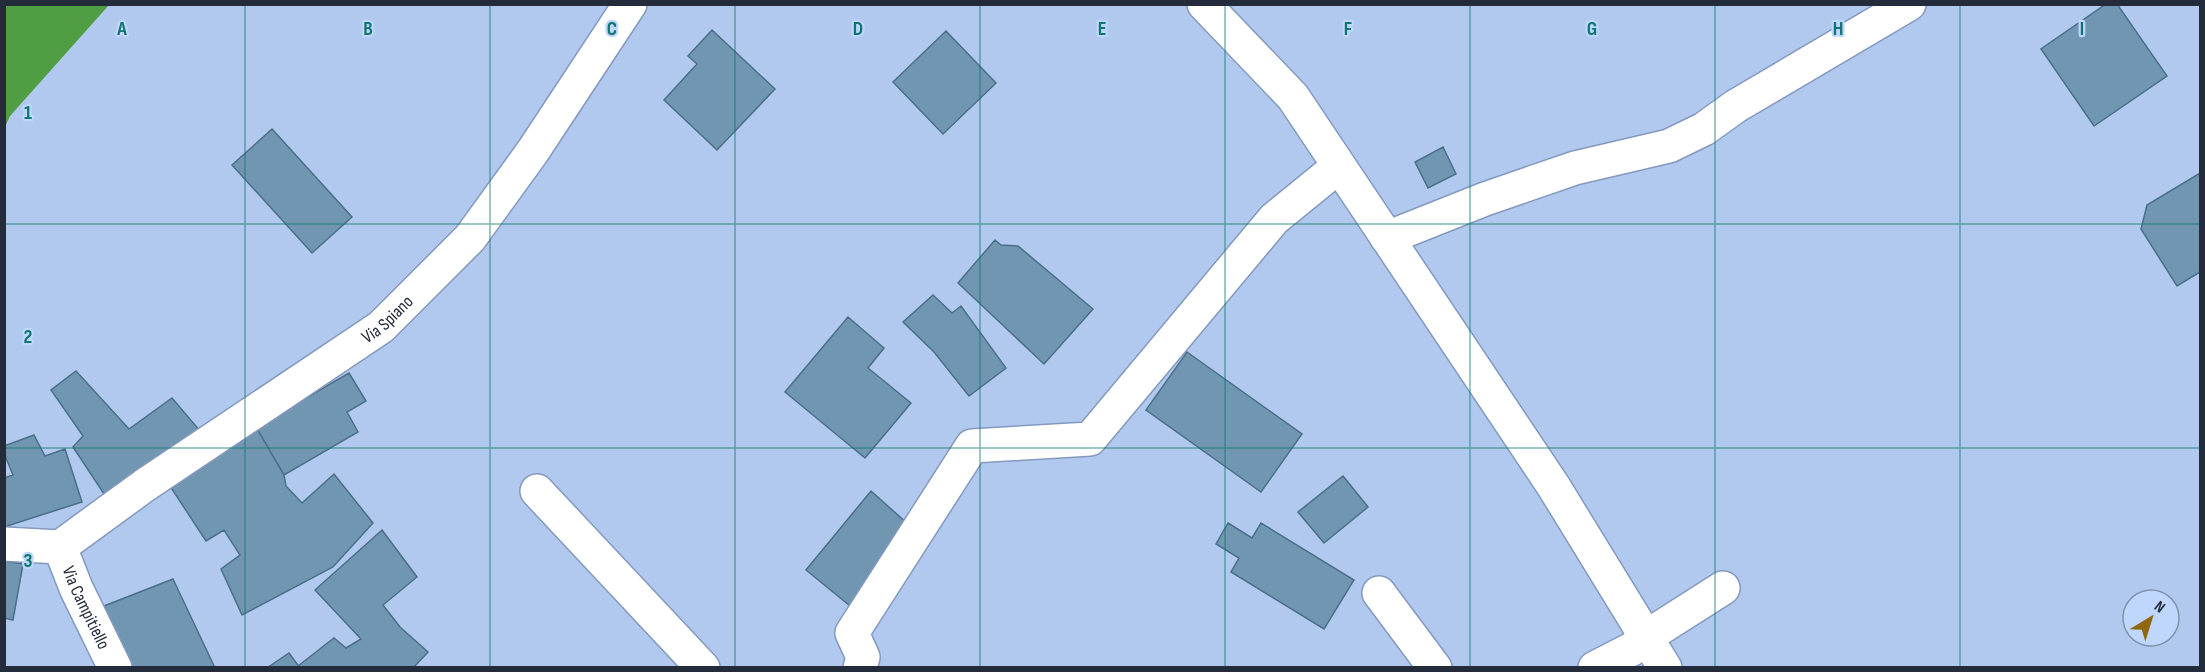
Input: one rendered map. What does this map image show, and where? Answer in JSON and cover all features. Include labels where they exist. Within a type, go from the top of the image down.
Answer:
[{"type":"street","name":"Via Spiano","points":[[60,547],[145,485],[381,327],[470,238],[533,151],[630,4]]},
{"type":"street","points":[[1203,4],[1293,97],[1554,488],[1665,668]]},
{"type":"street","points":[[1387,238],[1485,199],[1575,168],[1669,146],[1704,129],[1736,106],[1909,4]]},
{"type":"street","points":[[860,668],[863,657],[852,633],[972,446],[1090,440],[1274,219],[1339,166]]},
{"type":"street","points":[[537,491],[703,668]]},
{"type":"street","points":[[4,544],[60,547]]},
{"type":"street","name":"Via Campitiello","points":[[60,547],[76,588],[115,668]]},
{"type":"street","points":[[1595,668],[1632,649],[1646,637],[1723,588]]},
{"type":"street","points":[[1379,593],[1435,668]]},
{"type":"green space","points":[[5,4],[109,5],[10,116],[5,127]]},
{"type":"building","points":[[2106,4],[2117,4],[2167,76],[2094,126],[2041,49]]},
{"type":"building","points":[[712,30],[775,89],[717,150],[664,100],[697,64],[688,56]]},
{"type":"building","points":[[946,31],[996,83],[943,134],[893,82]]},
{"type":"building","points":[[272,129],[352,217],[312,253],[232,165]]},
{"type":"building","points":[[1443,147],[1456,174],[1428,188],[1415,162]]},
{"type":"building","points":[[2200,173],[2200,272],[2177,286],[2141,229],[2147,205]]},
{"type":"building","points":[[995,240],[1001,245],[1018,246],[1093,309],[1044,364],[958,283]]},
{"type":"building","points":[[933,295],[952,313],[961,306],[1006,368],[969,396],[934,352],[903,322]]},
{"type":"building","points":[[848,317],[884,348],[868,368],[911,403],[865,458],[785,392]]},
{"type":"building","points":[[1187,352],[1302,434],[1261,492],[1146,410]]},
{"type":"building","points":[[76,371],[129,429],[172,398],[201,432],[106,497],[73,447],[83,436],[51,390]]},
{"type":"building","points":[[349,373],[366,401],[347,412],[358,432],[284,475],[256,427]]},
{"type":"building","points":[[256,427],[284,475],[286,486],[302,503],[334,474],[373,523],[333,567],[242,615],[221,569],[240,555],[224,530],[206,541],[168,483]]},
{"type":"building","points":[[34,435],[45,456],[65,449],[82,502],[4,527],[4,478],[13,475],[4,453],[4,446]]},
{"type":"building","points":[[1343,476],[1368,507],[1324,543],[1298,512]]},
{"type":"building","points":[[871,491],[909,525],[850,606],[806,570]]},
{"type":"building","points":[[1228,523],[1252,538],[1261,523],[1354,580],[1324,629],[1231,572],[1239,558],[1216,544]]},
{"type":"building","points":[[382,530],[417,577],[383,605],[400,627],[428,652],[413,668],[300,668],[298,666],[334,638],[346,648],[361,639],[315,590]]},
{"type":"building","points":[[4,561],[23,564],[13,620],[4,618]]},
{"type":"building","points":[[173,579],[215,668],[130,668],[104,606]]},
{"type":"building","points":[[289,653],[300,668],[267,668]]}]
